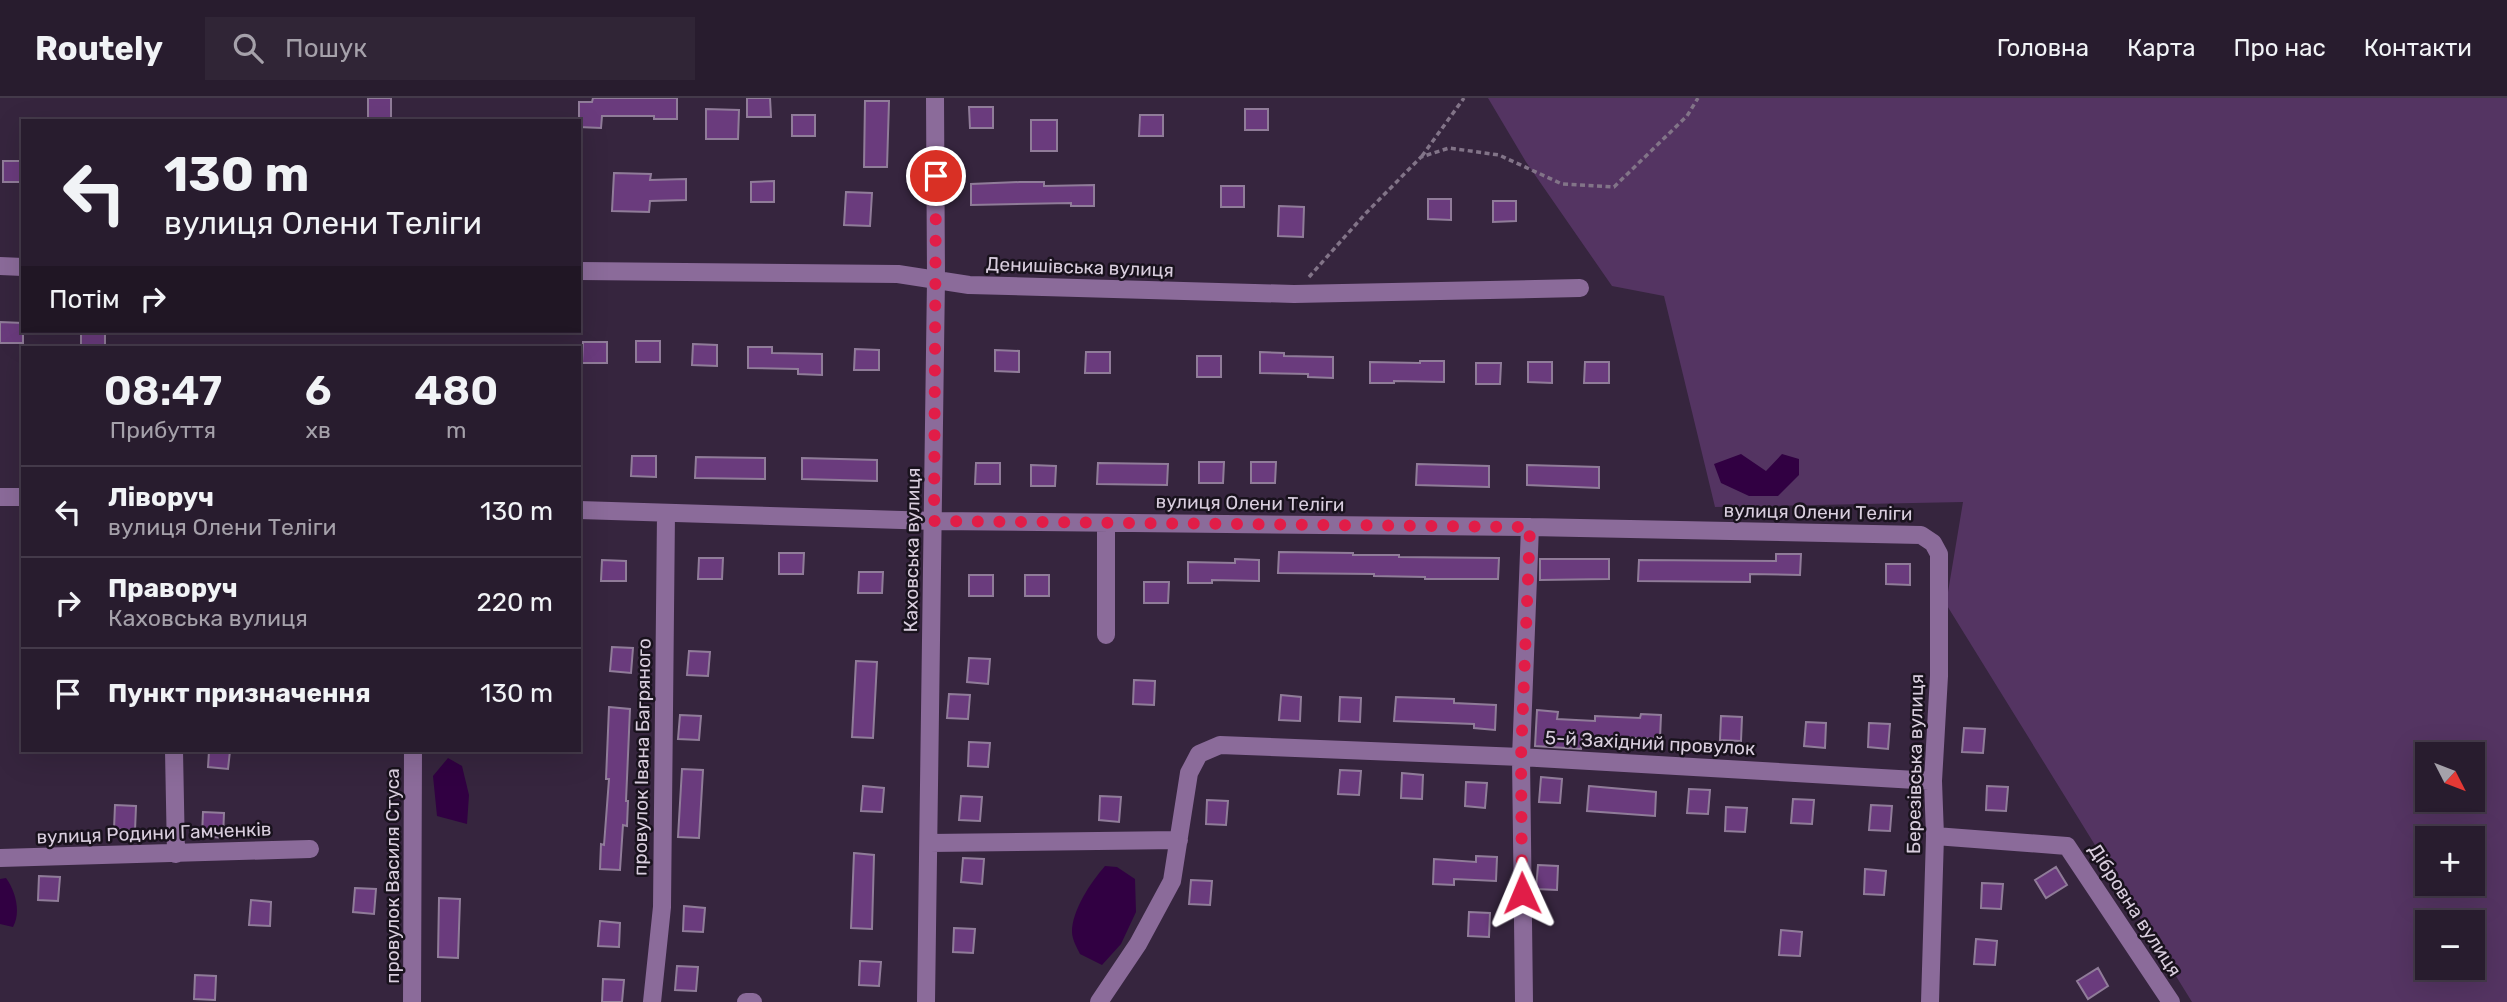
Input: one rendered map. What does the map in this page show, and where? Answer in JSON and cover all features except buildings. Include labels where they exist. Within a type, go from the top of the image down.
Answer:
[{"type":"street","name":"Каховська вулиця","points":[[926,1002],[934,521],[935,98]]},
{"type":"street","points":[[0,266],[21,267]]},
{"type":"street","name":"Денишівська вулиця","points":[[581,271],[898,274],[969,285],[1294,294],[1580,288]]},
{"type":"street","points":[[0,497],[21,497]]},
{"type":"street","name":"вулиця Олени Теліги","points":[[581,510],[934,521],[1530,527],[1921,535]]},
{"type":"street","name":"провулок Івана Багряного","points":[[652,1002],[662,907],[666,513]]},
{"type":"street","points":[[1106,523],[1107,635]]},
{"type":"street","points":[[1524,1002],[1521,757],[1530,527]]},
{"type":"street","name":"Березівська вулиця","points":[[1921,535],[1933,542],[1939,554],[1939,676],[1933,781],[1935,836],[1930,1002]]},
{"type":"street","name":"5-й Західний провулок","points":[[1179,840],[1189,773],[1199,754],[1220,745],[1521,757],[1933,781]]},
{"type":"street","points":[[174,752],[176,854]]},
{"type":"street","name":"провулок Василя Стуса","points":[[412,1002],[413,752]]},
{"type":"street","name":"Дібровна вулиця","points":[[1935,836],[2067,846],[2171,1002]]},
{"type":"street","points":[[929,844],[1179,840],[1172,881],[1138,944],[1099,1002]]},
{"type":"street","name":"вулиця Родини Гамченків","points":[[0,858],[310,849]]},
{"type":"street","points":[[746,1002],[753,1002]]},
{"type":"path","points":[[1294,294],[1366,213],[1421,157],[1464,98]]},
{"type":"path","points":[[1421,157],[1449,148],[1499,155],[1562,184],[1614,187],[1686,116],[1698,98]]},
{"type":"shaded area","points":[[1488,98],[2507,98],[2507,1002],[2192,1002],[1946,604],[1963,502],[1715,507],[1664,296],[1612,286],[1526,162]]},
{"type":"shaded area","points":[[1741,454],[1766,471],[1782,454],[1799,459],[1799,475],[1778,496],[1749,496],[1721,483],[1714,464]]},
{"type":"shaded area","points":[[448,758],[462,766],[469,795],[467,824],[437,816],[433,776]]},
{"type":"shaded area","points":[[1105,866],[1117,867],[1135,879],[1136,912],[1121,944],[1102,965],[1080,954],[1072,932],[1075,915],[1088,888]]},
{"type":"shaded area","points":[[6,878],[16,902],[17,915],[13,927],[0,924],[0,879]]},
{"type":"route","points":[[936,176],[934,521],[1530,527],[1521,757],[1522,893]]}]
